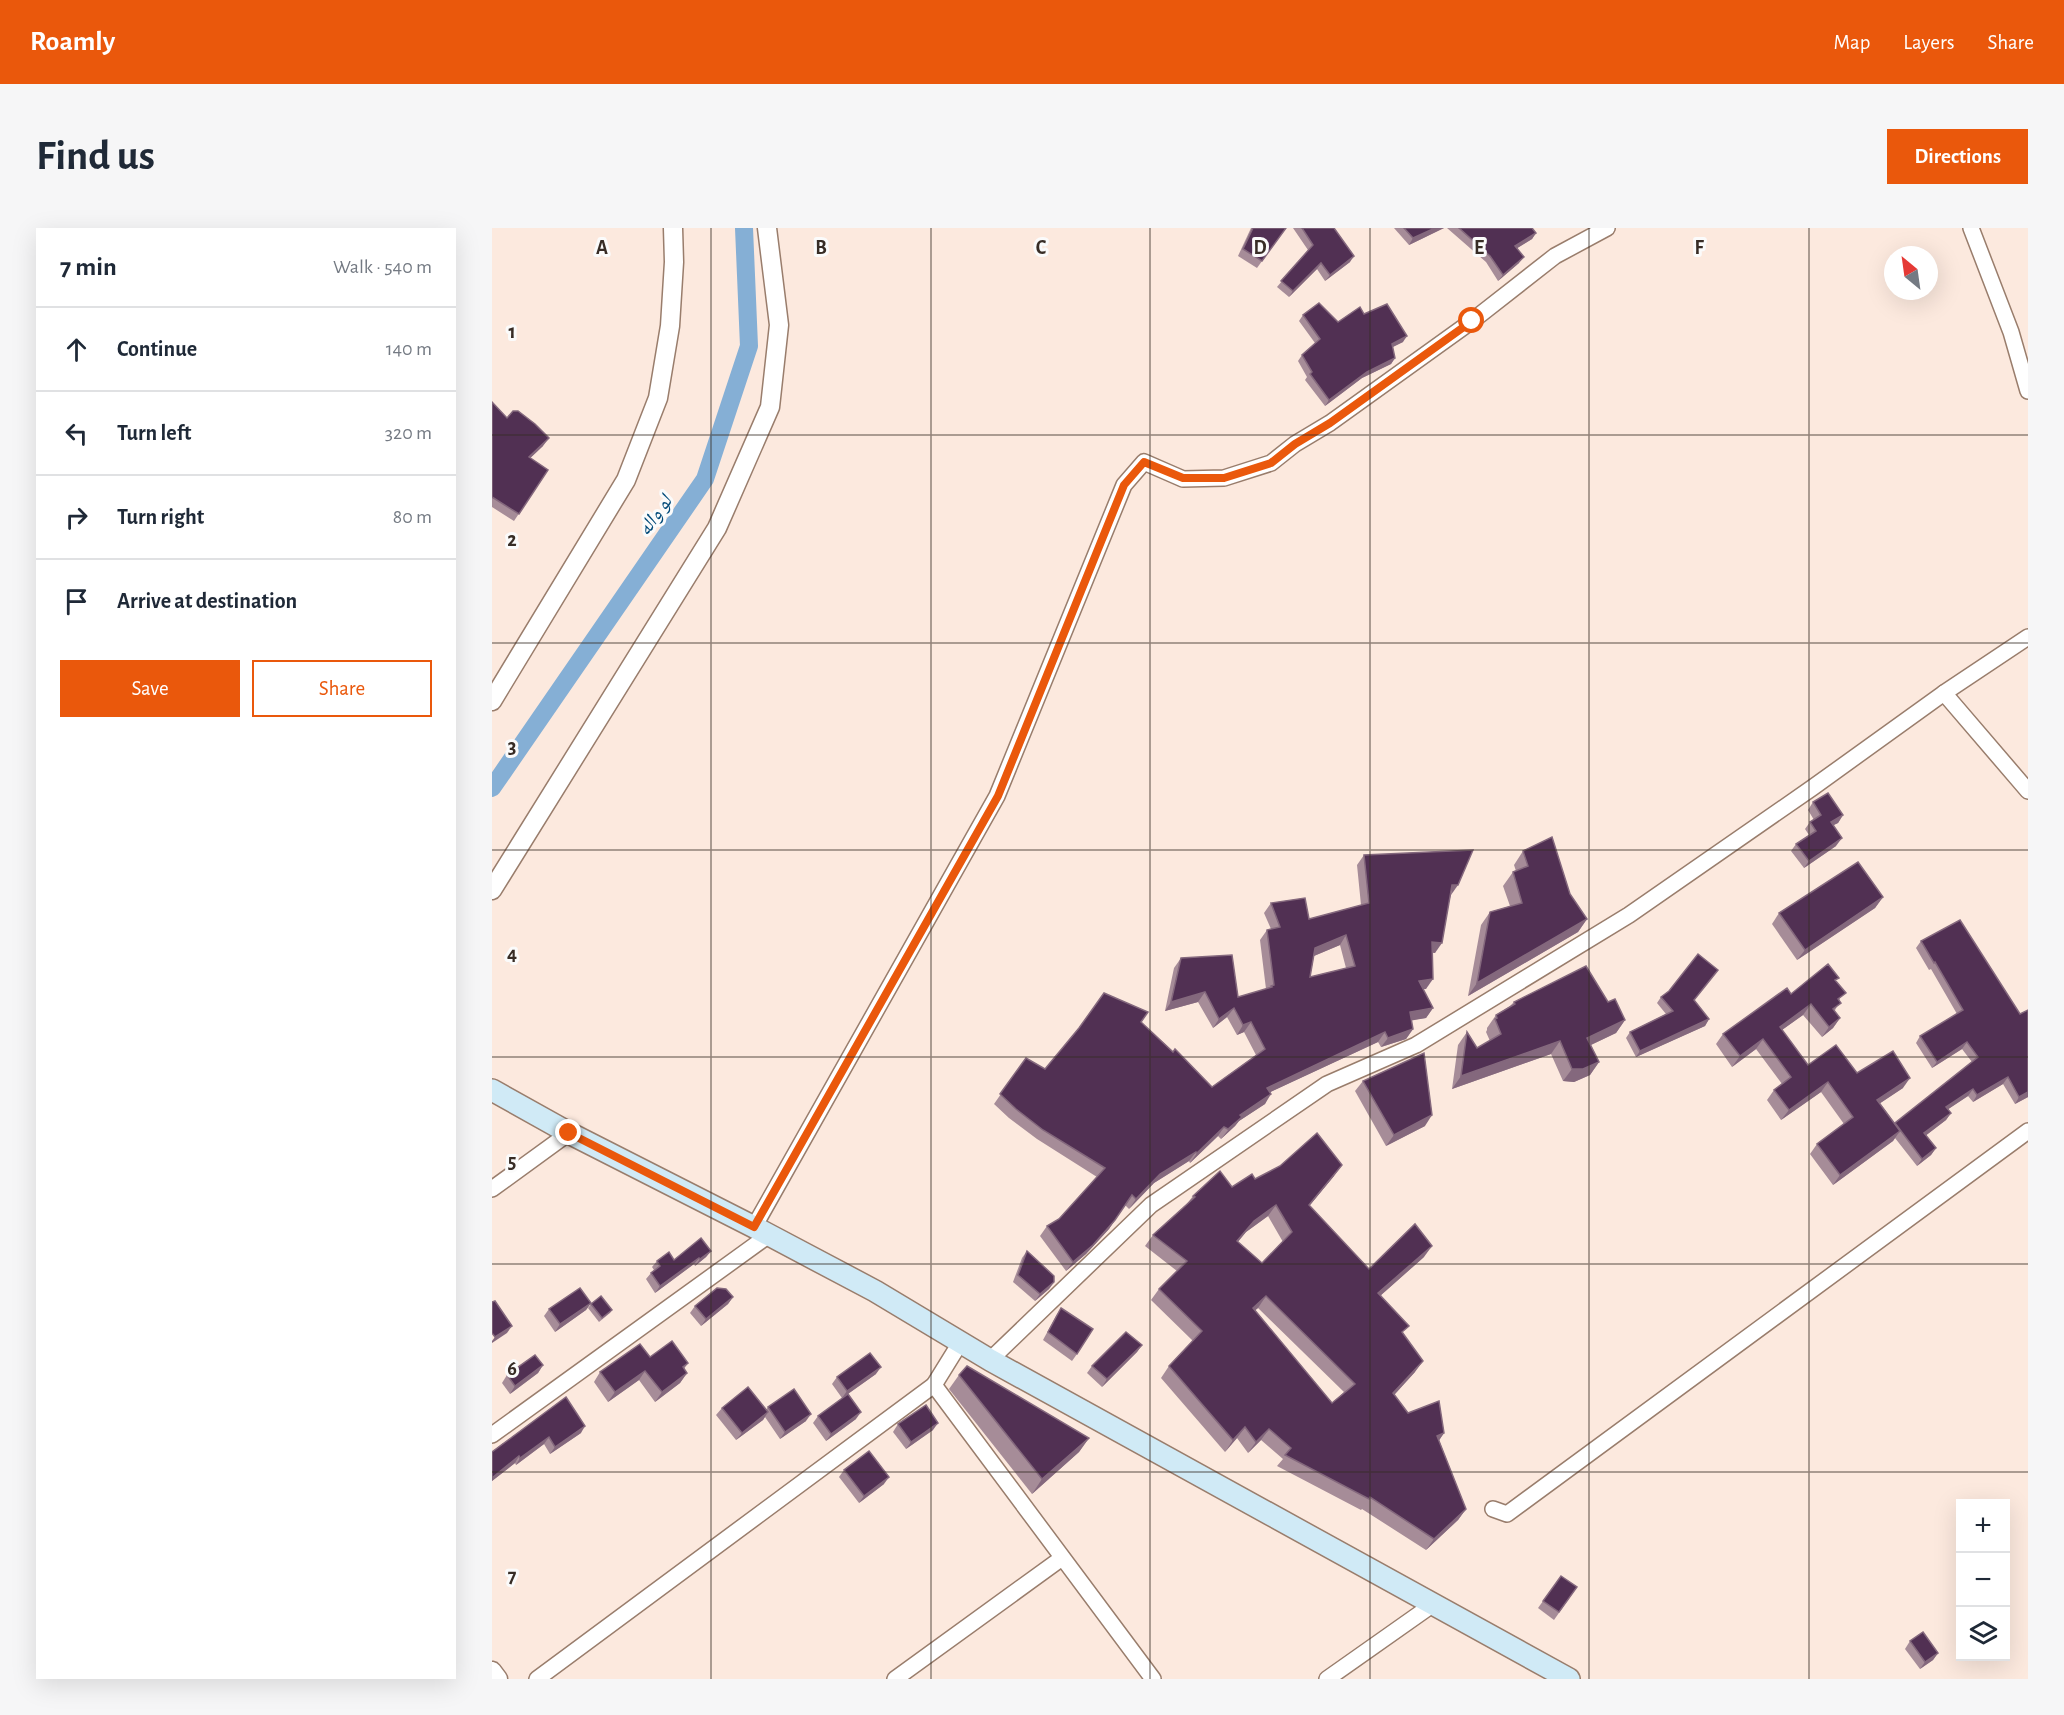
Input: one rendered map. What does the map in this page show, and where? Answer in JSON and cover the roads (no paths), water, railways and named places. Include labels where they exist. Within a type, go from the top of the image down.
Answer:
[{"type":"main road","points":[[492,1090],[569,1133],[875,1291],[990,1360],[1569,1679]]},
{"type":"street","points":[[492,701],[626,480],[658,398],[670,326],[674,262],[673,228]]},
{"type":"street","points":[[492,890],[717,528],[770,407],[779,325],[767,228]]},
{"type":"street","points":[[492,1435],[761,1231],[998,796],[1124,485],[1144,462],[1183,478],[1224,478],[1271,463],[1472,321],[1555,256],[1607,228]]},
{"type":"street","points":[[1971,228],[2011,332],[2028,391]]},
{"type":"street","points":[[990,1360],[1151,1205],[1327,1084],[1416,1045],[1629,915],[1944,693],[2028,637]]},
{"type":"street","points":[[1944,693],[2028,790]]},
{"type":"street","points":[[1494,1509],[1507,1514],[2028,1131]]},
{"type":"street","points":[[492,1189],[569,1133]]},
{"type":"street","points":[[537,1679],[934,1385],[960,1343]]},
{"type":"street","points":[[934,1385],[1153,1679]]},
{"type":"street","points":[[895,1679],[1062,1557]]},
{"type":"street","points":[[1327,1679],[1432,1605]]},
{"type":"street","points":[[492,1671],[498,1679]]},
{"type":"waterway","name":"لو واله","points":[[492,788],[705,479],[749,346],[744,228]]}]
